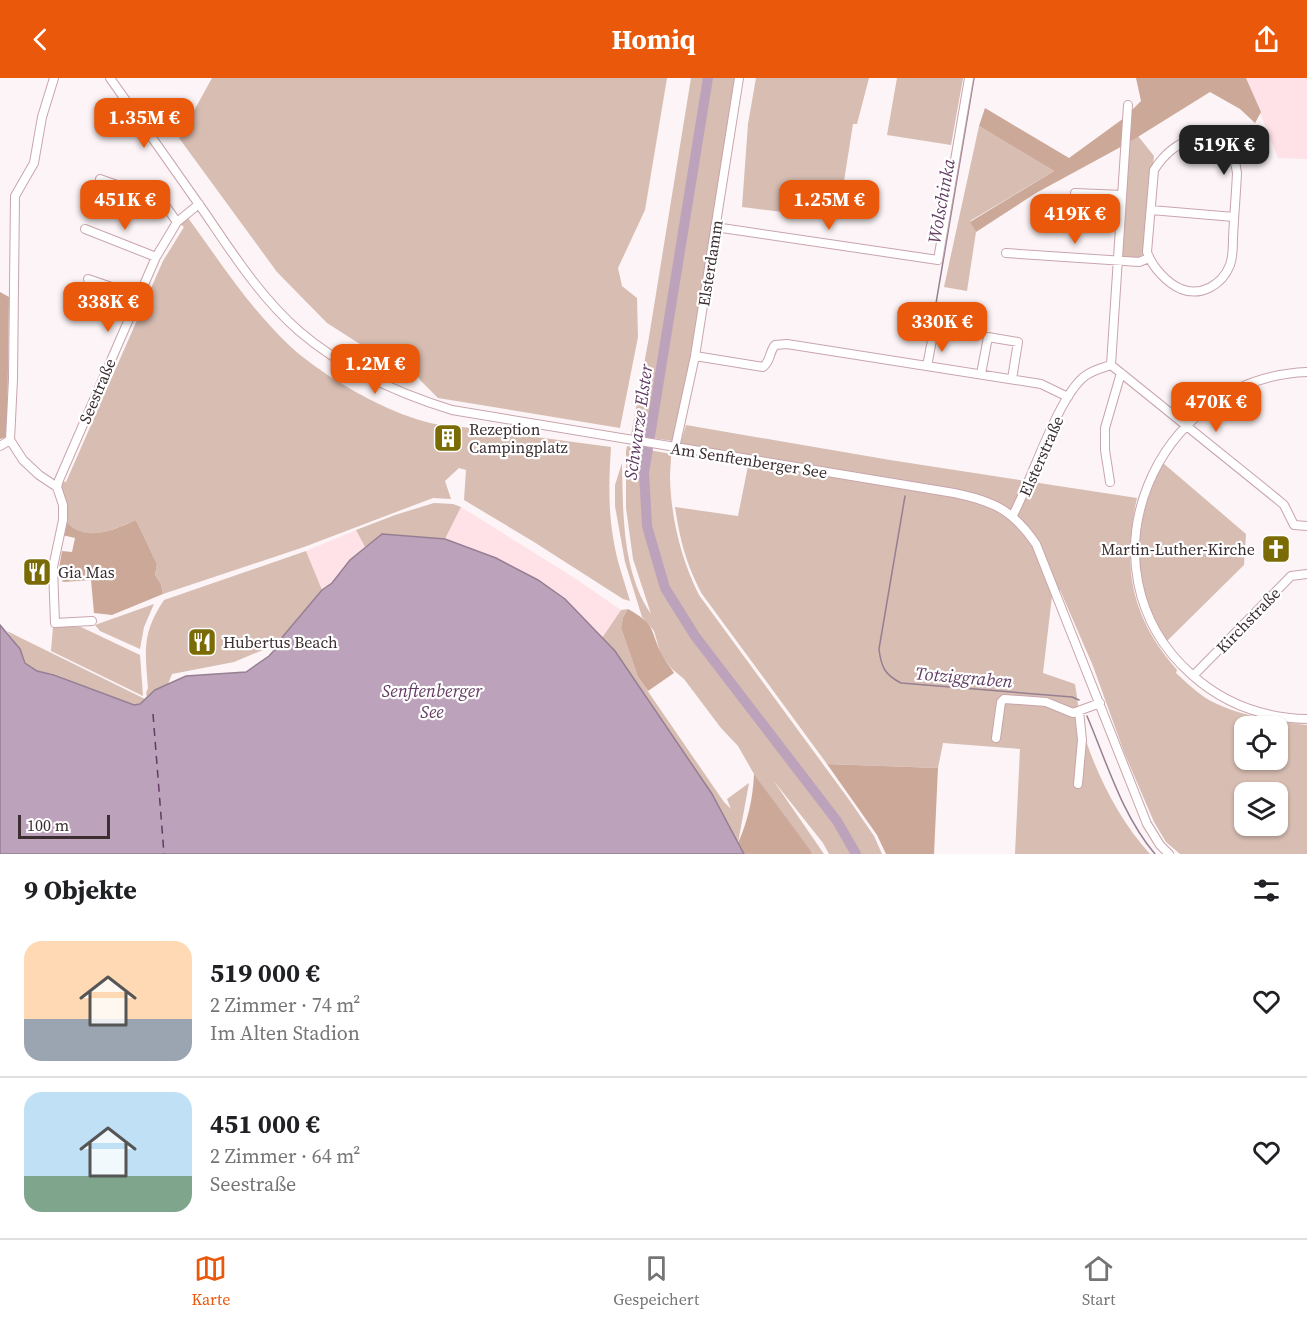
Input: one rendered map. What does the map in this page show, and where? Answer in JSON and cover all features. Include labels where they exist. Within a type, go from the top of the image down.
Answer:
[{"type":"street","points":[[54,78],[42,117],[34,162],[15,196],[10,440],[23,460],[57,487],[63,505],[63,520],[53,567],[55,623],[93,621]]},
{"type":"street","name":"Am Senftenberger See","points":[[110,78],[232,252],[275,307],[299,331],[359,372],[415,398],[452,410],[977,498],[995,504],[1013,515],[1036,544],[1147,824],[1160,845],[1169,854]]},
{"type":"street","name":"Elsterdamm","points":[[675,448],[695,356],[739,78]]},
{"type":"street","points":[[715,227],[938,260],[969,78]]},
{"type":"street","points":[[1128,105],[1111,365],[1277,499],[1284,506],[1294,525],[1307,526]]},
{"type":"street","points":[[1190,139],[1211,139],[1225,147],[1236,159],[1231,264],[1216,284],[1206,290],[1182,289],[1159,271],[1149,258],[1151,210],[1155,170],[1161,159],[1178,145],[1190,139]]},
{"type":"street","points":[[100,179],[162,201],[177,222]]},
{"type":"street","points":[[1076,193],[1122,195]]},
{"type":"street","name":"Seestraße","points":[[57,487],[156,257],[177,222],[199,204]]},
{"type":"street","points":[[1151,210],[1234,218]]},
{"type":"street","points":[[85,229],[156,257]]},
{"type":"street","points":[[1006,253],[1139,262],[1149,258]]},
{"type":"street","points":[[88,279],[138,296]]},
{"type":"street","points":[[927,366],[933,335]]},
{"type":"street","points":[[981,374],[988,337],[1018,342],[1012,379]]},
{"type":"street","name":"Elsterstraße","points":[[695,356],[764,367],[769,362],[775,345],[786,344],[1041,384],[1068,397]]},
{"type":"street","name":"Elsterstraße","points":[[1013,515],[1068,397],[1084,377],[1096,369],[1111,365]]},
{"type":"street","points":[[1307,372],[1275,376],[1239,388],[1216,401],[1186,425],[1160,459],[1142,499],[1137,524],[1135,566],[1143,602],[1159,636],[1176,659],[1193,676],[1215,693],[1238,705],[1268,715],[1307,719]]},
{"type":"street","points":[[1110,482],[1105,450],[1105,428],[1121,373]]},
{"type":"street","points":[[0,446],[10,440]]},
{"type":"street","name":"Kirchstraße","points":[[1193,676],[1291,576],[1307,574]]},
{"type":"street","points":[[996,738],[1001,702],[1004,699],[1046,702],[1073,712],[1100,703]]},
{"type":"street","points":[[1078,784],[1082,740],[1079,711]]},
{"type":"shaded area","points":[[212,78],[667,78],[645,210],[618,268],[622,286],[637,298],[638,337],[620,428],[438,398],[414,371],[377,355],[327,323],[277,272],[179,138]]},
{"type":"shaded area","points":[[691,78],[737,78],[691,356],[673,441],[631,435]]},
{"type":"shaded area","points":[[756,78],[869,78],[857,124],[853,124],[838,219],[742,207],[748,124]]},
{"type":"shaded area","points":[[897,78],[963,78],[951,145],[887,135]]},
{"type":"shaded area","points":[[1136,78],[1246,78],[1261,112],[1255,123],[1240,109],[1210,92],[1128,143],[1036,193],[976,232],[970,222],[1054,171],[979,126],[985,108],[1069,158],[1124,118],[1141,101]]},
{"type":"shaded area","points":[[1246,78],[1307,78],[1307,159],[1278,158]]},
{"type":"shaded area","points":[[979,126],[1054,171],[970,221],[976,232],[967,291],[944,287]]},
{"type":"shaded area","points":[[1138,136],[1154,156],[1144,256],[1123,258],[1128,143]]},
{"type":"shaded area","points":[[186,215],[235,283],[276,332],[310,363],[356,392],[399,413],[430,423],[611,447],[609,492],[611,526],[630,601],[623,599],[464,500],[466,470],[459,468],[445,481],[451,499],[433,498],[304,547],[163,594],[161,584],[155,575],[157,564],[136,520],[96,533],[80,532],[68,525],[61,509],[59,480],[66,482],[163,261],[184,227],[177,222]]},
{"type":"shaded area","points":[[0,292],[9,297],[7,437],[0,439]]},
{"type":"shaded area","points":[[686,425],[890,460],[1137,498],[1130,546],[1131,569],[1134,590],[1149,630],[1177,670],[1176,673],[1200,694],[1220,706],[1253,716],[1234,716],[1234,770],[1288,770],[1288,723],[1307,725],[1307,854],[1180,854],[1166,842],[1154,822],[1124,752],[1093,666],[1060,590],[1052,596],[1043,673],[1075,684],[1083,731],[1097,769],[1120,814],[1150,854],[1015,854],[1020,749],[943,743],[938,768],[827,764],[702,594],[688,562],[682,541],[675,507],[738,516],[750,456],[680,445]]},
{"type":"shaded area","points":[[627,446],[671,454],[670,478],[675,523],[682,553],[699,595],[850,801],[874,836],[882,854],[829,854],[823,843],[773,780],[824,854],[812,854],[754,774],[738,746],[721,728],[684,679],[661,655],[654,631],[642,617],[625,562],[615,506],[615,485],[622,463],[624,521],[629,561],[641,597],[651,614],[633,559],[626,508]]},
{"type":"shaded area","points":[[1163,463],[1246,534],[1244,565],[1167,641],[1146,597],[1139,553],[1145,509]]},
{"type":"shaded area","points":[[434,503],[461,507],[445,539],[382,534],[365,547],[356,530],[395,515]]},
{"type":"shaded area","points":[[461,507],[621,610],[602,638],[565,599],[445,539]]},
{"type":"shaded area","points":[[136,520],[157,564],[155,575],[161,584],[163,594],[112,615],[94,613],[91,580],[63,582],[58,574],[62,551],[72,552],[75,538],[62,535],[66,522],[82,532],[100,533]]},
{"type":"shaded area","points":[[356,530],[365,547],[350,560],[332,583],[322,590],[306,551]]},
{"type":"shaded area","points":[[306,551],[322,590],[279,641],[234,662],[172,674],[168,684],[147,697],[148,632],[164,600]]},
{"type":"shaded area","points":[[154,604],[144,627],[140,649],[100,631],[95,625]]},
{"type":"shaded area","points":[[628,609],[623,617],[621,628],[638,677],[731,809],[727,799],[749,783],[738,843],[712,794],[615,651],[602,638],[621,610]]},
{"type":"shaded area","points":[[628,609],[648,623],[662,656],[674,673],[648,691],[638,677],[621,628],[623,617]]},
{"type":"shaded area","points":[[53,627],[81,627],[140,655],[143,696],[51,651]]},
{"type":"shaded area","points":[[7,631],[145,699],[140,704],[134,705],[54,674],[37,671],[26,663],[20,649]]},
{"type":"shaded area","points":[[827,764],[938,768],[934,854],[886,854],[877,835]]},
{"type":"shaded area","points":[[754,774],[812,854],[744,854],[738,843],[749,809]]},
{"type":"water","name":"Senftenberger See","points":[[382,534],[445,539],[496,558],[538,580],[565,599],[615,651],[712,794],[744,854],[0,854],[0,625],[20,649],[25,663],[37,671],[54,675],[134,705],[140,704],[155,690],[186,676],[246,672],[269,656],[322,590],[332,583],[350,560]]},
{"type":"waterway","name":"Schwarze Elster","points":[[708,78],[644,473],[647,526],[665,588],[695,636],[837,821],[856,854]]},
{"type":"waterway","name":"Wolschinka","points":[[932,327],[974,78]]},
{"type":"waterway","name":"Totziggraben","points":[[905,496],[879,649],[883,666],[891,677],[901,683],[1072,697],[1079,700]]},
{"type":"waterway","name":"Totziggraben","points":[[1087,716],[1124,806],[1143,839],[1155,854]]},
{"type":"ferry route","points":[[153,714],[164,854]]},
{"type":"place","name":"Rezeption Campingplatz","points":[[448,438]]},
{"type":"place","name":"Martin-Luther-Kirche","points":[[1276,549]]},
{"type":"place","name":"Gia Mas","points":[[37,572]]},
{"type":"place","name":"Hubertus Beach","points":[[202,642]]}]
